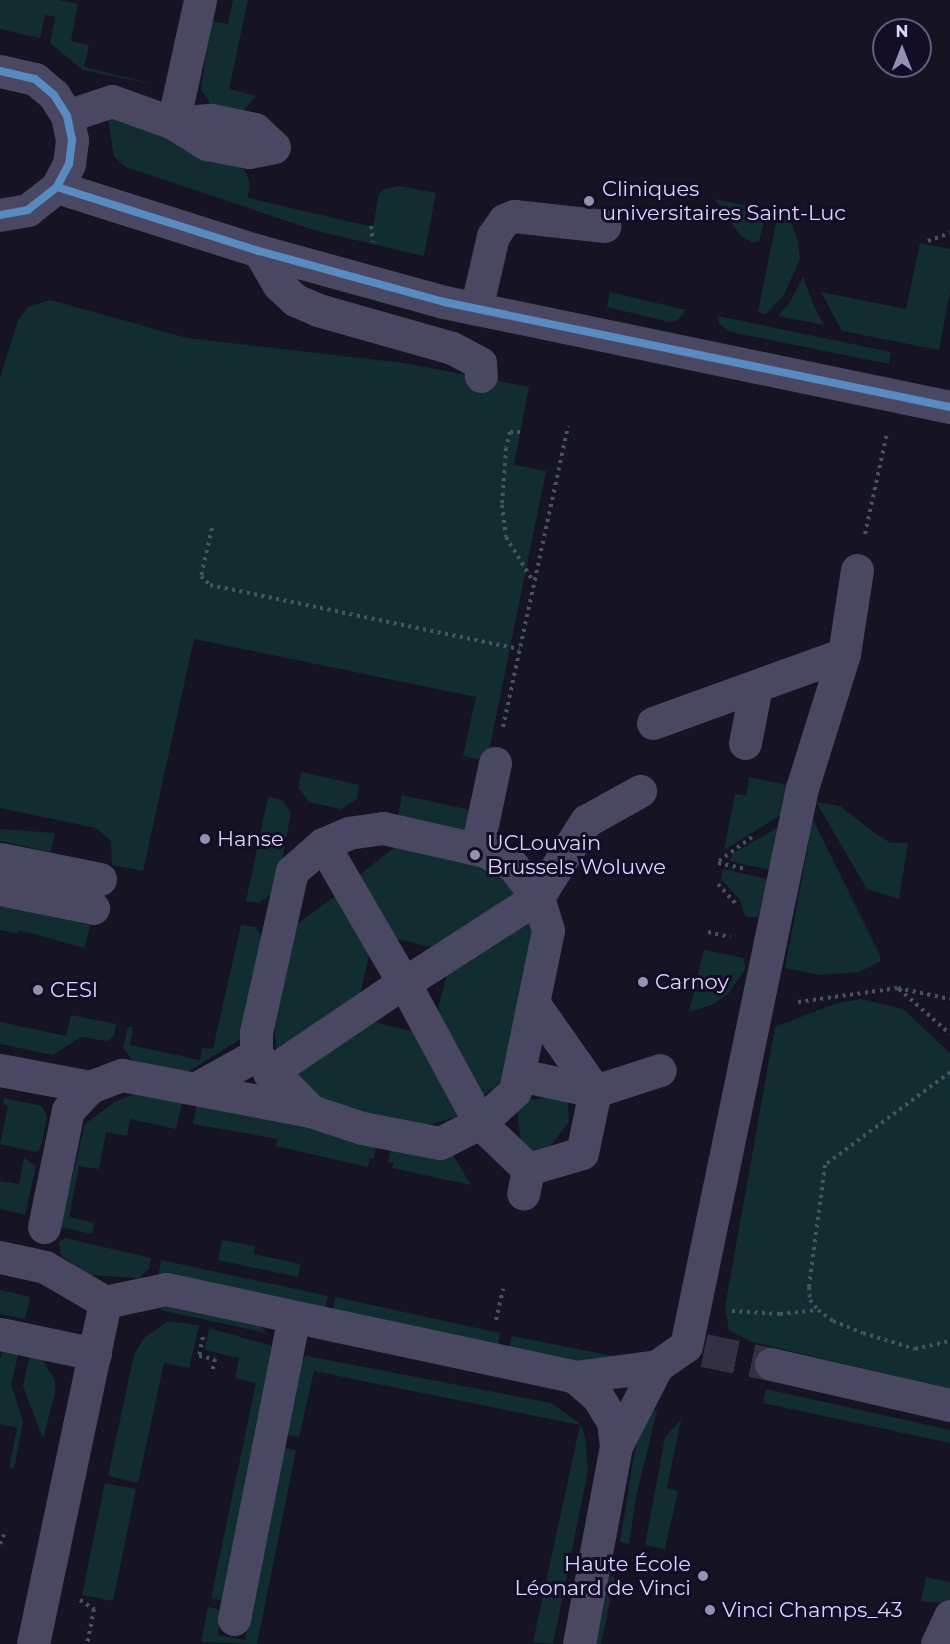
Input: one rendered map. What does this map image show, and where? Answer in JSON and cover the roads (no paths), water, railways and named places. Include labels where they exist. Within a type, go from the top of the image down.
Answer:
[{"type":"street","points":[[67,116],[112,101],[173,123],[200,0]]},
{"type":"street","points":[[0,71],[34,79],[54,95],[67,116],[72,140],[70,156],[57,187],[28,210],[0,215]]},
{"type":"street","points":[[57,187],[259,251],[476,309],[950,407]]},
{"type":"street","points":[[476,309],[492,236],[504,220],[514,216],[604,226]]},
{"type":"street","points":[[259,251],[279,285],[295,300],[318,310],[452,348],[480,363],[481,376]]},
{"type":"street","points":[[0,1257],[45,1267],[105,1302],[166,1289],[575,1377],[657,1366],[695,1348],[754,1009],[802,788],[844,654],[857,570]]},
{"type":"street","points":[[653,723],[844,654]]},
{"type":"street","points":[[745,743],[756,686]]},
{"type":"street","points":[[477,848],[495,763]]},
{"type":"street","points":[[195,1089],[263,1064],[403,983],[538,897],[586,821],[640,791]]},
{"type":"street","points":[[44,1227],[68,1110],[90,1087],[122,1076],[312,1111],[362,1128],[440,1143],[480,1123],[515,1091],[548,930],[538,897],[512,865],[477,848],[383,828],[349,833],[323,844],[292,871],[256,1032],[263,1064],[312,1111]]},
{"type":"street","points":[[323,844],[480,1123],[526,1181],[582,1153],[595,1090],[534,1004]]},
{"type":"street","points":[[0,860],[96,893],[0,889]]},
{"type":"street","points":[[0,1070],[90,1087]]},
{"type":"street","points":[[519,1076],[595,1090],[660,1070]]},
{"type":"street","points":[[33,1644],[105,1302]]},
{"type":"street","points":[[234,1619],[294,1317]]},
{"type":"street","points":[[0,1334],[95,1354]]},
{"type":"street","points":[[771,1364],[950,1405]]},
{"type":"street","points":[[579,1644],[616,1446],[657,1366]]},
{"type":"street","points":[[575,1377],[598,1397],[613,1422],[616,1446]]},
{"type":"street","points":[[936,1644],[950,1616]]},
{"type":"tunnel","points":[[704,1350],[771,1364]]},
{"type":"place","name":"Cliniques universitaires Saint-Luc","points":[[589,201]]},
{"type":"place","name":"Hanse","points":[[205,839]]},
{"type":"place","name":"UCLouvain Brussels Woluwe","points":[[475,855]]},
{"type":"place","name":"Carnoy","points":[[643,982]]},
{"type":"place","name":"CESI","points":[[38,990]]},
{"type":"place","name":"Haute École Léonard de Vinci","points":[[703,1576]]},
{"type":"place","name":"Vinci Champs_43","points":[[710,1610]]}]
